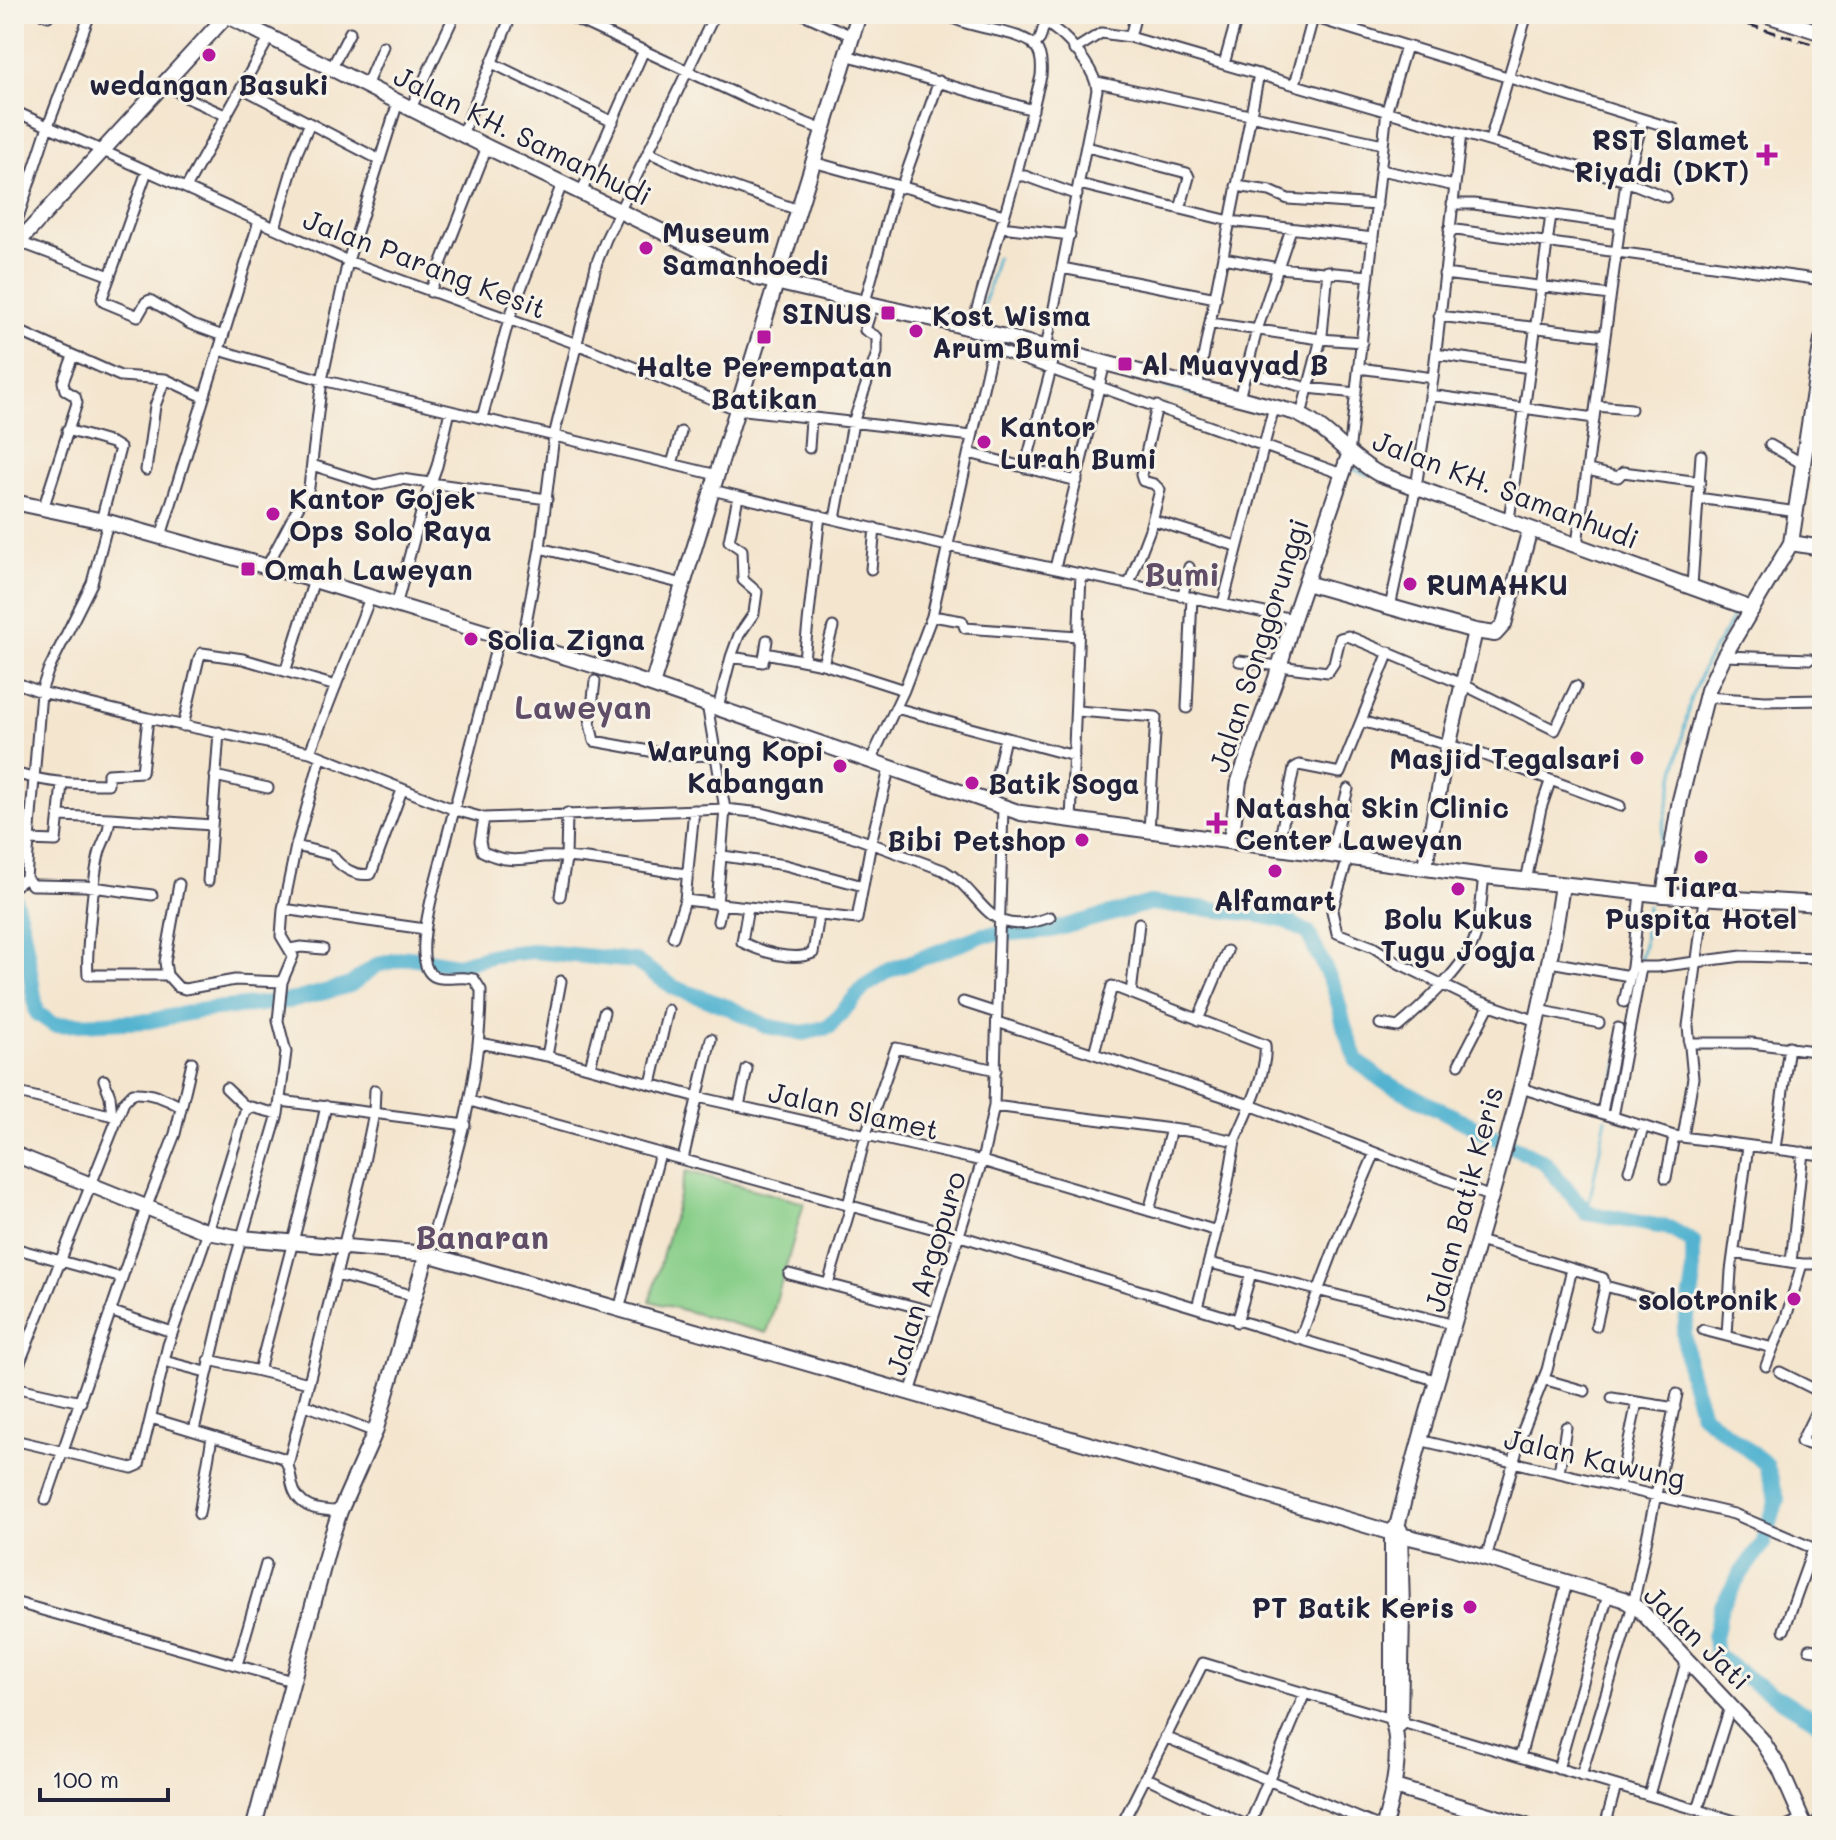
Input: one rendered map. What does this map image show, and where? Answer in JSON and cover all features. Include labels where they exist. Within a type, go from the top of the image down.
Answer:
[{"type":"street","points":[[16,240],[48,126],[90,14]]},
{"type":"street","points":[[16,240],[68,191],[226,14]]},
{"type":"street","name":"Jalan KH. Samanhudi","points":[[226,14],[487,147],[746,273],[971,329],[994,342],[1051,349],[1103,372],[1197,388],[1301,415],[1345,465],[1509,520],[1528,536],[1577,544],[1752,609]]},
{"type":"street","points":[[267,566],[306,494],[322,380],[348,261],[380,160],[404,105],[455,14]]},
{"type":"street","points":[[462,134],[512,14]]},
{"type":"street","points":[[522,644],[540,548],[554,436],[597,262],[715,14]]},
{"type":"street","points":[[803,14],[852,36]]},
{"type":"street","points":[[652,685],[859,14]]},
{"type":"street","points":[[946,14],[960,23],[1037,43]]},
{"type":"street","points":[[1130,37],[1136,14]]},
{"type":"street","points":[[1224,64],[1238,14]]},
{"type":"street","points":[[1490,140],[1527,14]]},
{"type":"street","points":[[1764,14],[1822,33]]},
{"type":"street","points":[[571,15],[687,71],[823,130]]},
{"type":"street","points":[[1295,84],[1310,15],[1675,129]]},
{"type":"street","points":[[971,329],[1018,177],[1041,70],[1037,43],[1043,18],[1067,40],[1097,82],[1383,144]]},
{"type":"street","points":[[331,69],[350,32]]},
{"type":"street","points":[[1074,50],[1101,33],[1130,37],[1490,140],[1626,181],[1666,197]]},
{"type":"street","points":[[186,188],[269,38]]},
{"type":"street","points":[[366,86],[383,46]]},
{"type":"street","points":[[870,762],[904,690],[932,616],[994,342],[1052,368],[1103,372],[1157,406],[1263,446],[1345,465],[1359,368],[1387,110],[1406,46]]},
{"type":"street","points":[[581,193],[644,50]]},
{"type":"street","points":[[846,55],[939,81],[958,91],[1033,110]]},
{"type":"street","points":[[492,63],[613,122]]},
{"type":"street","points":[[1197,388],[1259,74]]},
{"type":"street","points":[[835,519],[853,423],[877,353],[877,337],[865,330],[869,303],[899,187],[939,81]]},
{"type":"street","points":[[1025,468],[1052,368],[1051,349],[1062,268],[1097,82]]},
{"type":"street","points":[[165,83],[185,97],[227,116]]},
{"type":"street","points":[[242,88],[380,160]]},
{"type":"street","name":"Jalan Parang Kesit","points":[[14,111],[348,261],[577,344],[736,409],[972,436]]},
{"type":"street","points":[[1577,544],[1626,181],[1643,120]]},
{"type":"street","points":[[275,228],[297,153],[309,125]]},
{"type":"street","points":[[1390,607],[1415,491],[1433,378],[1461,133]]},
{"type":"street","points":[[430,292],[487,147]]},
{"type":"street","points":[[1087,147],[1187,173],[1189,177],[1180,209]]},
{"type":"street","points":[[648,152],[692,172],[798,210]]},
{"type":"street","points":[[813,162],[1004,215]]},
{"type":"street","points":[[1381,170],[1455,186]]},
{"type":"street","points":[[147,171],[102,298],[104,302],[138,316],[150,300],[190,324],[223,336]]},
{"type":"street","points":[[1018,177],[1025,176],[1077,195]]},
{"type":"street","points":[[482,418],[509,319],[562,184]]},
{"type":"street","points":[[1079,184],[1230,221],[1373,238]]},
{"type":"street","points":[[1236,186],[1270,191],[1288,199],[1377,205]]},
{"type":"street","points":[[1452,204],[1474,204],[1620,224]]},
{"type":"street","points":[[1509,520],[1551,215]]},
{"type":"street","points":[[161,536],[259,221]]},
{"type":"street","points":[[1004,228],[1070,235]]},
{"type":"street","points":[[1239,398],[1257,330],[1291,229]]},
{"type":"street","points":[[1449,229],[1822,280]]},
{"type":"street","points":[[16,240],[110,276]]},
{"type":"street","points":[[1223,258],[1278,268],[1369,276]]},
{"type":"street","points":[[1062,268],[1216,298]]},
{"type":"street","points":[[1301,415],[1320,339],[1328,271]]},
{"type":"street","points":[[1444,274],[1610,295]]},
{"type":"street","points":[[1439,316],[1605,336]]},
{"type":"street","points":[[1211,323],[1362,342]]},
{"type":"street","points":[[14,329],[120,376],[165,379],[204,397]]},
{"type":"street","points":[[1664,895],[1680,800],[1705,697],[1724,656],[1791,543],[1817,399],[1822,339]]},
{"type":"street","points":[[219,350],[322,380],[672,464],[738,497],[947,546],[1293,619]]},
{"type":"street","points":[[1436,354],[1530,368]]},
{"type":"street","points":[[43,509],[77,399],[65,390],[63,382],[73,356]]},
{"type":"street","points":[[1359,368],[1433,378]]},
{"type":"street","points":[[1246,371],[1308,388],[1356,393]]},
{"type":"street","points":[[1055,568],[1103,372]]},
{"type":"street","points":[[146,470],[153,415],[165,379]]},
{"type":"street","points":[[1430,395],[1594,418]]},
{"type":"street","points":[[1129,584],[1153,520],[1160,490],[1154,484],[1143,481],[1141,475],[1157,406]]},
{"type":"street","points":[[1596,406],[1631,409]]},
{"type":"street","points":[[1223,603],[1274,407]]},
{"type":"street","points":[[396,606],[450,411]]},
{"type":"street","points":[[809,448],[811,419]]},
{"type":"street","points":[[67,430],[120,448],[92,583],[52,660],[41,692],[28,840],[21,881],[32,885],[95,887],[152,895]]},
{"type":"street","points":[[672,464],[681,432]]},
{"type":"street","points":[[1770,445],[1803,464]]},
{"type":"street","points":[[969,453],[1077,481]]},
{"type":"street","points":[[1692,586],[1701,455]]},
{"type":"street","points":[[312,465],[372,484],[396,479],[547,499]]},
{"type":"street","name":"Jalan Songgorunggi","points":[[1231,841],[1239,781],[1345,465]]},
{"type":"street","points":[[1588,470],[1618,477],[1623,472],[1700,482]]},
{"type":"street","points":[[718,921],[725,809],[712,706],[739,635],[754,613],[757,592],[741,577],[742,550],[729,541],[738,497]]},
{"type":"street","points":[[1698,498],[1797,512]]},
{"type":"street","points":[[14,502],[161,536],[522,644],[652,685],[997,806],[1071,821],[1526,881],[1705,899],[1822,904]]},
{"type":"street","points":[[804,659],[820,515]]},
{"type":"street","points":[[1153,520],[1236,546]]},
{"type":"street","points":[[871,569],[875,528]]},
{"type":"street","points":[[1306,583],[1491,635],[1502,627],[1528,536]]},
{"type":"street","points":[[1791,543],[1822,548]]},
{"type":"street","points":[[540,548],[683,584]]},
{"type":"street","points":[[1187,708],[1189,567]]},
{"type":"street","points":[[1071,821],[1081,574]]},
{"type":"street","points":[[286,669],[314,580]]},
{"type":"street","points":[[310,752],[370,598]]},
{"type":"street","points":[[932,616],[962,621],[965,628],[1078,636]]},
{"type":"street","points":[[823,664],[833,627]]},
{"type":"street","points":[[1425,866],[1475,631]]},
{"type":"street","points":[[1239,661],[1328,672],[1334,663],[1340,638],[1345,635],[1462,684],[1555,730],[1576,686]]},
{"type":"street","points":[[254,1826],[340,1511],[375,1432],[470,1101],[479,1043],[481,990],[476,981],[466,976],[437,978],[430,974],[424,964],[425,934],[499,637]]},
{"type":"street","points":[[731,657],[763,662],[767,640]]},
{"type":"street","points":[[1278,848],[1294,768],[1299,765],[1339,774],[1389,652]]},
{"type":"street","points":[[183,726],[202,653],[286,669],[336,686]]},
{"type":"street","points":[[765,653],[823,664],[904,690]]},
{"type":"street","points":[[1724,656],[1810,659]]},
{"type":"street","points":[[595,681],[590,724],[594,741],[677,756],[716,755]]},
{"type":"street","points":[[14,682],[41,692],[148,718],[310,752],[402,790],[484,818],[725,809],[790,819],[871,843],[954,876],[1000,924],[1025,923],[1050,917]]},
{"type":"street","points":[[1705,697],[1765,701],[1822,700]]},
{"type":"street","points":[[896,708],[1074,756]]},
{"type":"street","points":[[1077,711],[1156,717],[1149,831]]},
{"type":"street","points":[[14,773],[62,784],[108,784],[108,774],[142,772],[148,718]]},
{"type":"street","points":[[1361,721],[1481,754],[1620,806]]},
{"type":"street","points":[[208,881],[219,732]]},
{"type":"street","name":"Jalan Argopuro","points":[[910,1393],[982,1161],[994,1106],[1000,951],[997,806],[1005,738]]},
{"type":"street","points":[[194,1430],[241,1238],[281,1101],[286,1052],[278,1017],[282,984],[293,959],[281,936],[283,909],[296,846],[321,757]]},
{"type":"street","points":[[685,900],[857,919],[889,769]]},
{"type":"street","points":[[215,776],[268,788]]},
{"type":"street","points":[[1526,881],[1538,819],[1550,782]]},
{"type":"street","points":[[28,840],[55,843],[62,784]]},
{"type":"street","points":[[1330,855],[1348,789]]},
{"type":"street","points":[[296,846],[332,855],[337,863],[350,871],[371,874],[402,790]]},
{"type":"street","points":[[673,937],[685,900],[694,810]]},
{"type":"street","points":[[560,896],[566,859],[567,813]]},
{"type":"street","points":[[59,816],[212,825]]},
{"type":"street","points":[[110,818],[107,838],[100,850],[88,975],[167,975]]},
{"type":"street","points":[[484,818],[480,841],[482,851],[490,855],[516,861],[549,857],[592,860],[688,874]]},
{"type":"street","points":[[723,856],[785,865],[863,886]]},
{"type":"street","points":[[1348,858],[1332,911],[1337,933],[1373,947],[1398,963],[1489,1006],[1599,1023]]},
{"type":"street","points":[[1380,1024],[1398,1027],[1424,1005],[1473,943],[1484,876]]},
{"type":"street","points":[[179,884],[166,950],[167,975],[178,987],[185,989],[235,980],[282,984]]},
{"type":"street","name":"Jalan Batik Keris","points":[[1398,1531],[1419,1440],[1510,1133],[1550,962],[1562,885]]},
{"type":"street","points":[[1608,1115],[1636,969],[1640,893]]},
{"type":"street","points":[[1666,1178],[1693,1078],[1689,1043],[1690,1001],[1705,899]]},
{"type":"street","points":[[748,907],[742,942],[773,954],[802,956],[813,953],[819,915]]},
{"type":"street","points":[[283,909],[425,934]]},
{"type":"street","points":[[1131,994],[1139,923]]},
{"type":"street","points":[[290,949],[323,949]]},
{"type":"street","points":[[1198,1020],[1227,951]]},
{"type":"street","points":[[1550,962],[1636,969],[1742,956],[1822,958]]},
{"type":"street","points":[[1624,1002],[1636,969]]},
{"type":"street","points":[[547,1056],[561,981]]},
{"type":"street","points":[[1094,1053],[1110,987],[1266,1047],[1250,1105],[1235,1141],[1226,1194],[1197,1308]]},
{"type":"street","points":[[963,1002],[997,1018],[1250,1105],[1374,1155],[1491,1197]]},
{"type":"street","points":[[1459,1064],[1489,1006]]},
{"type":"street","points":[[651,1084],[668,1010]]},
{"type":"street","points":[[590,1067],[604,1012]]},
{"type":"street","points":[[1608,1115],[1618,1028]]},
{"type":"street","points":[[683,1159],[711,1039]]},
{"type":"street","name":"Jalan Slamet","points":[[479,1043],[547,1056],[698,1097],[982,1161],[1217,1231]]},
{"type":"street","points":[[1689,1043],[1789,1046],[1822,1052]]},
{"type":"street","points":[[1775,1149],[1789,1046]]},
{"type":"street","points":[[828,1284],[866,1134],[896,1048],[996,1070]]},
{"type":"street","points":[[46,1500],[146,1208],[175,1134],[192,1062]]},
{"type":"street","points":[[739,1106],[747,1069]]},
{"type":"street","points":[[104,1080],[115,1116]]},
{"type":"street","points":[[226,1088],[247,1108],[278,1114]]},
{"type":"street","points":[[1521,1088],[1679,1137],[1822,1155]]},
{"type":"street","points":[[340,1511],[314,1510],[304,1503],[294,1491],[288,1465],[345,1246],[374,1113],[375,1090]]},
{"type":"street","points":[[14,1092],[115,1116]]},
{"type":"street","points":[[14,1377],[115,1116],[133,1093],[156,1095],[181,1107]]},
{"type":"street","points":[[281,1101],[465,1125]]},
{"type":"street","points":[[470,1101],[960,1236],[1438,1381]]},
{"type":"street","points":[[259,1371],[326,1106]]},
{"type":"street","points":[[994,1106],[1171,1129],[1235,1141]]},
{"type":"street","points":[[14,1440],[135,1468],[139,1465],[172,1332],[247,1108]]},
{"type":"street","points":[[1629,1170],[1644,1126]]},
{"type":"street","points":[[1149,1211],[1171,1129]]},
{"type":"street","points":[[1727,1335],[1748,1146]]},
{"type":"street","points":[[1791,1262],[1803,1152]]},
{"type":"street","points":[[619,1310],[660,1153]]},
{"type":"street","name":"Jalan Jati","points":[[14,1154],[208,1232],[241,1238],[427,1254],[1398,1531],[1608,1595],[1633,1605],[1686,1662],[1731,1704],[1770,1751],[1807,1824]]},
{"type":"street","points":[[1300,1339],[1374,1155]]},
{"type":"street","points":[[1479,1241],[1601,1277],[1605,1286],[1596,1326]]},
{"type":"street","points":[[14,1248],[122,1278]]},
{"type":"street","points":[[1734,1253],[1802,1264],[1822,1264]]},
{"type":"street","points":[[1210,1263],[1455,1325]]},
{"type":"street","points":[[1766,1366],[1785,1321],[1802,1264]]},
{"type":"street","points":[[1486,1558],[1513,1462],[1543,1379],[1572,1269]]},
{"type":"street","points":[[1237,1322],[1251,1273]]},
{"type":"street","points":[[789,1274],[935,1312]]},
{"type":"street","points":[[337,1275],[415,1296]]},
{"type":"street","points":[[1605,1286],[1657,1300]]},
{"type":"street","points":[[110,1311],[172,1332]]},
{"type":"street","points":[[1703,1330],[1773,1348]]},
{"type":"street","points":[[209,1360],[309,1383]]},
{"type":"street","points":[[164,1361],[206,1372]]},
{"type":"street","points":[[1780,1372],[1822,1393]]},
{"type":"street","points":[[1543,1379],[1585,1391]]},
{"type":"street","points":[[14,1387],[81,1402]]},
{"type":"street","points":[[1581,1776],[1633,1605],[1677,1394]]},
{"type":"street","points":[[1612,1398],[1675,1408]]},
{"type":"street","points":[[1822,1399],[1801,1442],[1822,1448]]},
{"type":"street","points":[[1619,1487],[1637,1402]]},
{"type":"street","points":[[303,1404],[375,1432]]},
{"type":"street","points":[[151,1418],[281,1457],[288,1465]]},
{"type":"street","points":[[1559,1473],[1566,1427]]},
{"type":"street","points":[[199,1514],[212,1437]]},
{"type":"street","name":"Jalan Kawung","points":[[1419,1440],[1725,1511],[1817,1550]]},
{"type":"street","points":[[1397,1610],[1402,1564],[1398,1531]]},
{"type":"street","points":[[1165,1737],[1381,1826],[1394,1787],[1398,1531]]},
{"type":"street","points":[[1402,1564],[1413,1552],[1430,1542]]},
{"type":"street","points":[[1784,1630],[1817,1550]]},
{"type":"street","points":[[237,1665],[266,1564]]},
{"type":"street","points":[[1520,1757],[1567,1583]]},
{"type":"street","points":[[1558,1769],[1608,1595]]},
{"type":"street","points":[[14,1602],[292,1681]]},
{"type":"street","points":[[1809,1649],[1822,1651]]},
{"type":"street","points":[[1649,1795],[1686,1662]]},
{"type":"street","points":[[1121,1826],[1203,1663],[1396,1724],[1520,1757],[1752,1826]]},
{"type":"street","points":[[1145,1777],[1248,1826],[1305,1693]]},
{"type":"street","points":[[1698,1809],[1731,1704]]},
{"type":"street","points":[[1605,1826],[1616,1786]]},
{"type":"street","points":[[1394,1787],[1526,1826]]},
{"type":"street","points":[[1786,1826],[1807,1824],[1822,1816]]},
{"type":"street","points":[[780,1826],[788,1826]]},
{"type":"green space","points":[[686,1171],[804,1203],[767,1333],[650,1301]]},
{"type":"waterway","points":[[955,14],[1035,39]]},
{"type":"waterway","points":[[1040,45],[1045,54],[1045,75]]},
{"type":"waterway","points":[[979,323],[997,257]]},
{"type":"waterway","points":[[979,341],[990,345]]},
{"type":"waterway","points":[[1002,347],[1045,355]]},
{"type":"waterway","points":[[1130,377],[1257,411]]},
{"type":"waterway","points":[[1350,468],[1369,475]]},
{"type":"waterway","points":[[1593,559],[1733,611],[1729,625],[1705,664],[1691,697],[1652,880]]},
{"type":"waterway","points":[[14,898],[25,940],[37,1013],[54,1025],[149,1021],[198,1011],[295,1000],[350,985],[377,965],[410,957],[457,965],[494,955],[533,951],[635,961],[675,988],[728,1007],[766,1026],[803,1033],[829,1027],[865,986],[890,970],[983,935],[1052,930],[1150,903],[1249,913],[1287,921],[1308,933],[1335,990],[1357,1061],[1383,1081],[1544,1162],[1587,1213],[1669,1228],[1693,1242],[1693,1285],[1684,1333],[1689,1371],[1702,1414],[1766,1464],[1777,1499],[1763,1544],[1721,1607],[1714,1638],[1716,1655],[1748,1679],[1822,1724]]},
{"type":"waterway","points":[[1639,966],[1647,906]]},
{"type":"waterway","points":[[1608,1111],[1623,1040]]},
{"type":"waterway","points":[[1587,1213],[1606,1118]]},
{"type":"railway","points":[[1713,14],[1822,47]]},
{"type":"place","name":"wedangan Basuki","points":[[209,55]]},
{"type":"place","name":"RST Slamet Riyadi (DKT)","points":[[1767,155]]},
{"type":"place","name":"Museum Samanhoedi","points":[[646,248]]},
{"type":"place","name":"SINUS","points":[[888,313]]},
{"type":"place","name":"Kost Wisma Arum Bumi","points":[[916,331]]},
{"type":"place","name":"Halte Perempatan Batikan","points":[[764,337]]},
{"type":"place","name":"Al Muayyad B","points":[[1125,364]]},
{"type":"place","name":"Kantor Lurah Bumi","points":[[984,442]]},
{"type":"place","name":"Kantor Gojek Ops Solo Raya","points":[[273,514]]},
{"type":"place","name":"Omah Laweyan","points":[[248,569]]},
{"type":"place","name":"RUMAHKU","points":[[1410,584]]},
{"type":"place","name":"Solia Zigna","points":[[471,639]]},
{"type":"place","name":"Masjid Tegalsari","points":[[1637,758]]},
{"type":"place","name":"Warung Kopi Kabangan","points":[[840,766]]},
{"type":"place","name":"Batik Soga","points":[[972,783]]},
{"type":"place","name":"Natasha Skin Clinic Center Laweyan","points":[[1217,823]]},
{"type":"place","name":"Bibi Petshop","points":[[1082,840]]},
{"type":"place","name":"Tiara Puspita Hotel","points":[[1701,857]]},
{"type":"place","name":"Alfamart","points":[[1275,871]]},
{"type":"place","name":"Bolu Kukus Tugu Jogja","points":[[1458,889]]},
{"type":"place","name":"solotronik","points":[[1794,1299]]},
{"type":"place","name":"PT Batik Keris","points":[[1470,1607]]},
{"type":"district","name":"Bumi","points":[[1182,573]]},
{"type":"district","name":"Laweyan","points":[[583,706]]},
{"type":"district","name":"Banaran","points":[[482,1236]]}]
